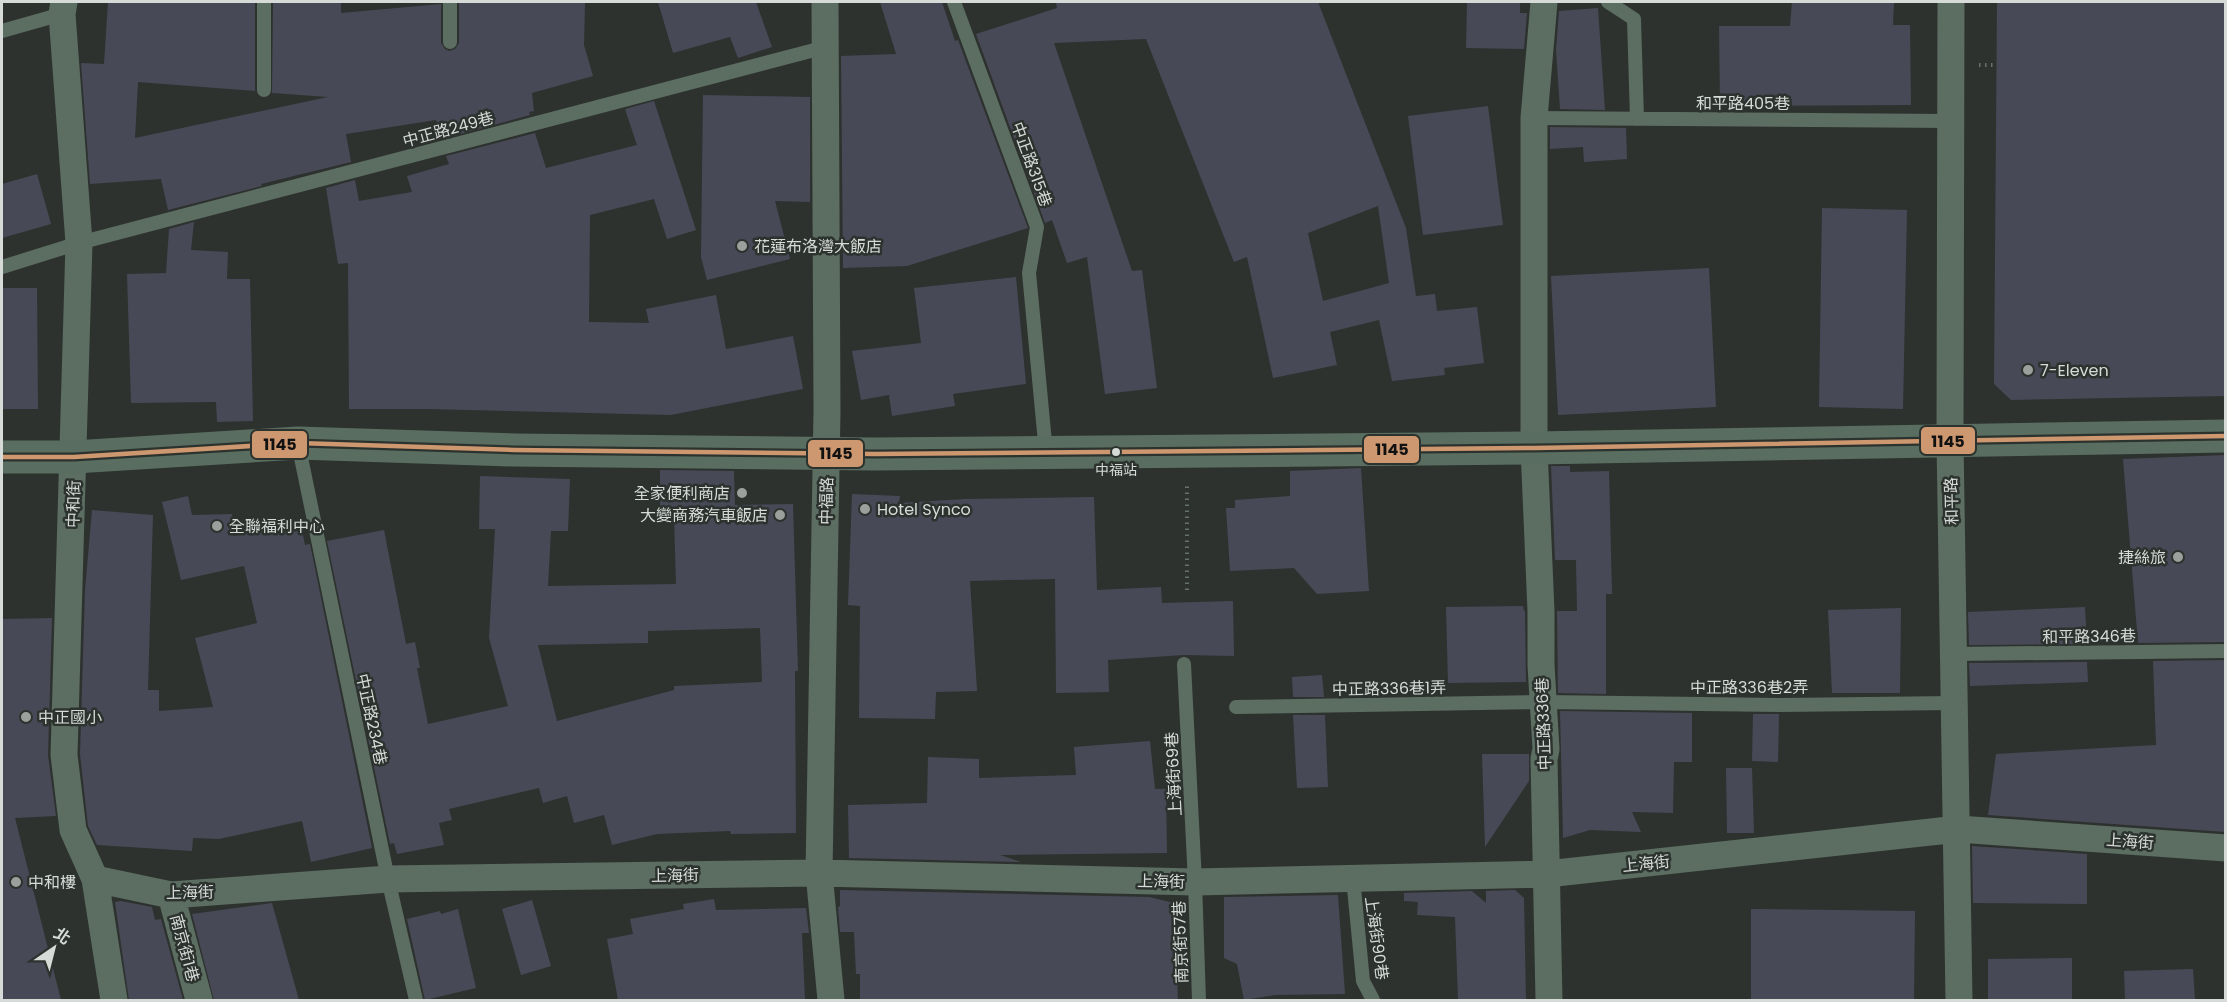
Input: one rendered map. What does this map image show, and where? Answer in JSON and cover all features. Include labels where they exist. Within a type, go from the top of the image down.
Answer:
[{"type":"main road","points":[[2,457],[74,457],[298,443],[514,450],[826,454],[1534,448],[2226,436]]},
{"type":"street","name":"中福路","points":[[825,2],[826,454],[819,873],[831,1000]]},
{"type":"street","name":"中正路336巷","points":[[1544,2],[1534,118],[1534,448],[1544,702],[1549,1000]]},
{"type":"street","name":"和平路","points":[[1951,2],[1950,441],[1959,1000]]},
{"type":"street","name":"中和街","points":[[63,8],[79,243],[64,755],[73,831],[95,879],[114,1000]]},
{"type":"street","name":"上海街","points":[[95,879],[171,895],[388,879],[819,873],[1195,882],[1547,874],[1958,829],[2226,848]]},
{"type":"street","name":"南京街1巷","points":[[171,895],[199,1000]]},
{"type":"lane","points":[[264,2],[264,90]]},
{"type":"lane","points":[[450,2],[450,42]]},
{"type":"lane","name":"中正路315巷","points":[[954,2],[1037,227],[1029,273],[1046,453]]},
{"type":"lane","points":[[1608,2],[1634,19],[1637,119]]},
{"type":"lane","points":[[2,31],[63,8]]},
{"type":"lane","name":"中正路249巷","points":[[2,267],[79,243],[826,47]]},
{"type":"lane","name":"和平路405巷","points":[[1534,118],[1951,121]]},
{"type":"lane","name":"中正路234巷","points":[[298,443],[388,879],[416,1000]]},
{"type":"lane","name":"和平路346巷","points":[[1953,654],[2226,651]]},
{"type":"lane","name":"上海街69巷","points":[[1184,664],[1195,882]]},
{"type":"lane","name":"中正路336巷2弄","points":[[1544,702],[1780,705],[1953,703]]},
{"type":"lane","name":"中正路336巷1弄","points":[[1236,707],[1544,702]]},
{"type":"lane","name":"上海街90巷","points":[[1353,878],[1363,981],[1372,1000]]},
{"type":"lane","name":"南京街57巷","points":[[1195,882],[1199,1000]]},
{"type":"path","points":[[1187,451],[1187,590]]},
{"type":"building","points":[[108,2],[255,2],[255,91],[138,82],[135,138],[328,97],[272,93],[273,2],[341,2],[341,13],[441,4],[441,43],[449,51],[455,49],[459,43],[459,3],[585,2],[584,45],[593,76],[532,93],[534,111],[529,112],[530,115],[442,139],[436,120],[346,134],[351,162],[168,210],[161,179],[90,184],[81,63],[104,64]]},
{"type":"building","points":[[658,2],[756,2],[772,47],[738,58],[730,37],[673,53]]},
{"type":"building","points":[[880,2],[942,2],[1028,228],[907,266],[843,268],[841,56],[896,54]]},
{"type":"building","points":[[1318,2],[1406,228],[1416,296],[1435,294],[1437,311],[1477,307],[1484,363],[1444,368],[1445,375],[1392,381],[1379,320],[1330,332],[1337,365],[1273,378],[1247,257],[1234,262],[1146,39],[1054,43],[1132,271],[1142,270],[1157,388],[1105,394],[1087,257],[1067,263],[1052,220],[1045,223],[976,34],[1057,8],[1056,3]],"holes":[[[1378,206],[1389,283],[1323,301],[1308,233]]]},
{"type":"building","points":[[1467,2],[1520,2],[1520,13],[1527,13],[1524,49],[1466,48]]},
{"type":"building","points":[[1792,2],[1894,2],[1893,25],[1910,25],[1911,105],[1720,106],[1719,26],[1790,26]]},
{"type":"building","points":[[1997,2],[2226,2],[2226,396],[2011,400],[1994,384]]},
{"type":"building","points":[[1598,8],[1605,110],[1560,109],[1556,50],[1559,11]]},
{"type":"building","points":[[703,95],[810,97],[810,202],[775,201],[790,259],[707,280],[701,257]]},
{"type":"building","points":[[654,101],[696,230],[667,239],[654,199],[590,215],[589,322],[649,323],[646,309],[716,295],[726,349],[793,336],[803,389],[671,415],[349,409],[348,263],[338,264],[326,188],[355,180],[359,201],[412,192],[407,176],[449,164],[446,156],[535,133],[546,168],[637,145],[625,109]]},
{"type":"building","points":[[1488,106],[1503,225],[1423,235],[1408,116]]},
{"type":"building","points":[[1550,127],[1626,128],[1627,159],[1584,162],[1583,147],[1550,149]]},
{"type":"building","points":[[37,174],[51,224],[2,238],[2,184]]},
{"type":"building","points":[[1822,208],[1907,210],[1903,409],[1819,407]]},
{"type":"building","points":[[194,222],[191,250],[228,252],[227,279],[250,279],[253,421],[217,422],[216,402],[131,403],[127,274],[166,273],[169,229]]},
{"type":"building","points":[[1709,268],[1716,407],[1558,415],[1551,276]]},
{"type":"building","points":[[1016,277],[1026,384],[953,394],[955,406],[892,416],[889,395],[861,400],[852,351],[921,343],[914,288]]},
{"type":"building","points":[[2,288],[37,288],[38,409],[2,409]]},
{"type":"building","name":"捷絲旅","points":[[2226,455],[2226,642],[2138,643],[2123,459]]},
{"type":"building","points":[[1551,466],[1570,466],[1570,472],[1609,471],[1612,594],[1606,594],[1606,694],[1558,693],[1557,611],[1577,611],[1576,560],[1555,560]]},
{"type":"building","points":[[1361,468],[1369,591],[1317,594],[1294,568],[1230,571],[1226,508],[1235,508],[1235,500],[1290,496],[1290,471]]},
{"type":"building","points":[[660,470],[734,471],[735,505],[793,504],[798,671],[795,671],[796,833],[731,834],[730,831],[657,834],[612,845],[604,815],[574,823],[567,796],[543,803],[539,788],[449,809],[452,820],[439,823],[444,845],[397,854],[394,843],[390,844],[327,541],[384,530],[406,644],[415,642],[420,668],[417,668],[428,724],[508,706],[489,638],[495,529],[479,529],[480,476],[570,479],[568,531],[551,531],[548,586],[676,584],[674,518],[660,518]],"holes":[[[760,628],[762,682],[674,686],[674,690],[557,721],[538,645],[648,643],[648,631]]]},
{"type":"building","points":[[852,494],[900,496],[899,503],[965,499],[1094,497],[1097,590],[1161,587],[1162,603],[1233,601],[1234,656],[1184,655],[1108,660],[1109,692],[1056,693],[1055,579],[970,581],[977,691],[936,692],[935,719],[859,718],[860,606],[848,605]]},
{"type":"building","points":[[188,496],[192,515],[232,514],[233,536],[300,521],[305,545],[310,544],[372,848],[311,862],[302,821],[219,839],[193,838],[192,851],[97,845],[88,826],[80,754],[85,590],[92,510],[153,515],[148,690],[159,690],[159,711],[213,707],[195,638],[257,623],[244,566],[181,580],[162,502]]},
{"type":"building","points":[[1523,606],[1525,611],[1526,682],[1448,683],[1446,607]]},
{"type":"building","points":[[2085,607],[2087,644],[1969,645],[1968,612]]},
{"type":"building","points":[[1901,608],[1900,693],[1832,693],[1828,610]]},
{"type":"building","points":[[52,618],[48,755],[56,816],[15,818],[61,1000],[2,1000],[2,619]]},
{"type":"building","points":[[2226,660],[2226,832],[1988,815],[1996,754],[2156,745],[2153,661]]},
{"type":"building","points":[[2087,662],[2088,682],[1970,686],[1969,663]]},
{"type":"building","points":[[1322,675],[1324,697],[1293,697],[1292,677]]},
{"type":"building","points":[[1560,711],[1692,713],[1692,762],[1674,762],[1673,813],[1632,812],[1641,832],[1590,830],[1563,838]]},
{"type":"building","points":[[1753,714],[1779,714],[1778,762],[1752,761]]},
{"type":"building","points":[[1293,715],[1325,715],[1328,787],[1297,788]]},
{"type":"building","points":[[1150,741],[1155,789],[1166,789],[1167,853],[1000,855],[1021,862],[849,858],[848,805],[927,803],[928,757],[979,759],[979,778],[1076,775],[1074,747]]},
{"type":"building","points":[[1482,754],[1529,754],[1529,781],[1485,847]]},
{"type":"building","points":[[1726,768],[1752,768],[1754,833],[1727,833]]},
{"type":"building","points":[[1972,846],[2087,854],[2087,904],[1973,903]]},
{"type":"building","points":[[840,890],[1149,897],[1174,903],[1178,1000],[860,1000],[860,974],[856,974],[854,932],[840,932],[838,907],[840,906]]},
{"type":"building","points":[[1515,890],[1524,898],[1526,1000],[1458,1000],[1455,917],[1417,915],[1418,902],[1404,901],[1404,893],[1472,891],[1486,903],[1486,891]]},
{"type":"building","points":[[1338,895],[1345,994],[1275,995],[1244,1000],[1237,964],[1224,958],[1224,897]]},
{"type":"building","points":[[714,899],[716,910],[806,908],[809,933],[802,933],[805,1000],[618,1000],[607,939],[633,934],[630,919],[684,909],[683,904]]},
{"type":"building","points":[[532,900],[551,966],[521,975],[502,909]]},
{"type":"building","points":[[115,902],[152,907],[155,920],[161,919],[183,1000],[129,1000]]},
{"type":"building","points":[[272,903],[299,1000],[214,1000],[192,914]]},
{"type":"building","points":[[458,909],[476,988],[425,1000],[407,919]]},
{"type":"building","points":[[1751,909],[1915,911],[1914,1000],[1751,1000]]},
{"type":"building","points":[[2072,958],[2072,1000],[1988,1000],[1988,959]]},
{"type":"building","points":[[2193,969],[2195,1000],[2125,1000],[2124,971]]},
{"type":"transit line","name":"1145","points":[[2,457],[74,457],[298,443],[514,450],[875,454],[1534,448],[2226,436]]},
{"type":"place","name":"花蓮布洛灣大飯店","points":[[742,246]]},
{"type":"place","name":"7-Eleven","points":[[2028,370]]},
{"type":"place","name":"中福站","points":[[1116,452]]},
{"type":"place","name":"全家便利商店","points":[[742,493]]},
{"type":"place","name":"Hotel Synco","points":[[865,509]]},
{"type":"place","name":"大變商務汽車飯店","points":[[780,515]]},
{"type":"place","name":"全聯福利中心","points":[[217,526]]},
{"type":"place","name":"捷絲旅","points":[[2178,557]]},
{"type":"place","name":"中正國小","points":[[26,717]]},
{"type":"place","name":"中和樓","points":[[16,882]]}]
